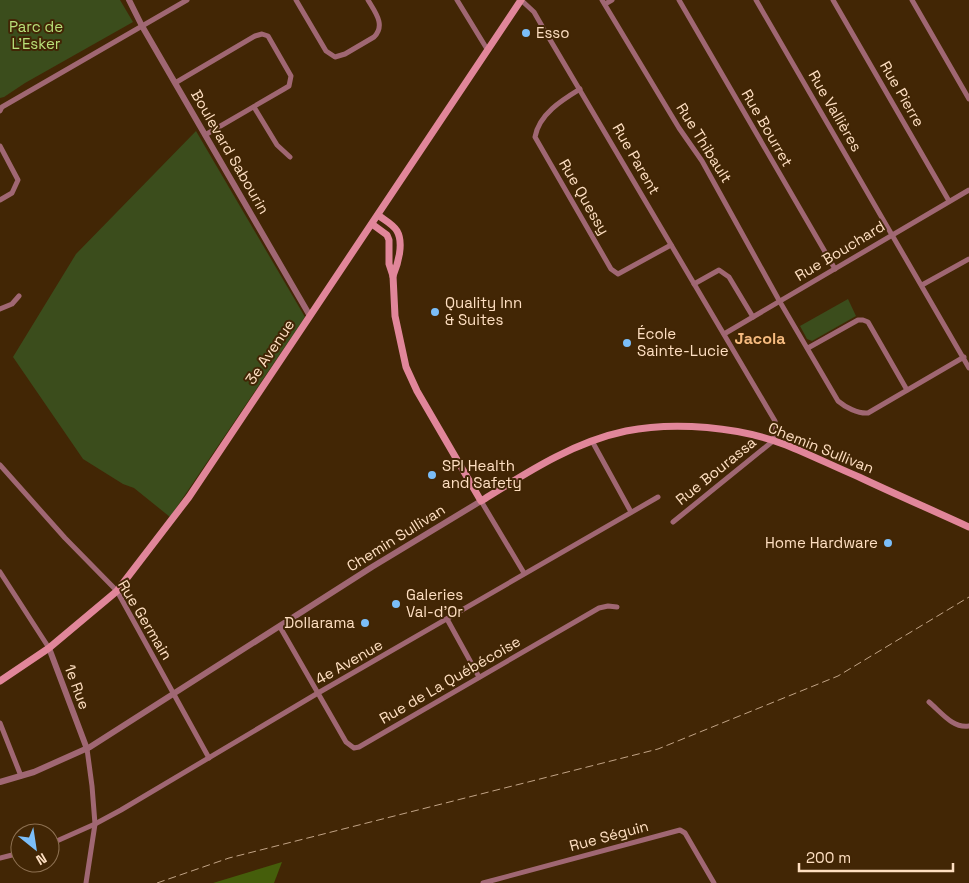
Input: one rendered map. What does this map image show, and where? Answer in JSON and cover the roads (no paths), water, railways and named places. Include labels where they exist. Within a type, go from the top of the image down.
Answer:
[{"type":"main road","name":"3e Avenue","points":[[0,680],[49,648],[116,591],[189,497],[521,0]]},
{"type":"main road","points":[[378,216],[397,231],[399,238],[398,264],[393,276]]},
{"type":"main road","points":[[372,224],[387,235],[389,240],[389,264],[393,276],[395,316],[406,367],[417,391],[481,501]]},
{"type":"main road","name":"Chemin Sullivan","points":[[481,501],[550,460],[592,441],[625,431],[667,426],[697,426],[751,435],[785,444],[969,526]]},
{"type":"street","name":"Boulevard Sabourin","points":[[129,0],[142,26],[310,316]]},
{"type":"street","points":[[0,111],[2,107],[186,0]]},
{"type":"street","points":[[296,0],[326,51],[335,57],[345,54],[380,30],[380,21],[368,0]]},
{"type":"street","points":[[457,0],[487,49]]},
{"type":"street","name":"Rue Parent","points":[[521,0],[534,12],[724,334]]},
{"type":"street","points":[[604,2],[612,0]]},
{"type":"street","name":"Rue Bourret","points":[[679,0],[835,269]]},
{"type":"street","name":"Rue Vallières","points":[[756,0],[969,368]]},
{"type":"street","name":"Rue Pierre","points":[[833,0],[949,201]]},
{"type":"street","points":[[912,0],[969,99]]},
{"type":"street","name":"Rue Thibault","points":[[604,2],[679,128],[702,161],[780,302],[842,405],[862,413],[868,413],[964,357]]},
{"type":"street","points":[[175,83],[255,36],[262,34],[268,36],[292,76],[289,86],[205,135]]},
{"type":"street","name":"Rue Quessy","points":[[580,89],[555,105],[548,112],[535,137],[611,269],[618,274],[671,245]]},
{"type":"street","points":[[254,107],[275,143],[290,158]]},
{"type":"street","points":[[0,146],[18,180],[12,193],[0,200]]},
{"type":"street","name":"Rue Bouchard","points":[[724,334],[969,190]]},
{"type":"street","points":[[922,285],[969,259]]},
{"type":"street","points":[[694,284],[719,270],[724,272],[753,317]]},
{"type":"street","points":[[0,309],[12,304],[18,296]]},
{"type":"street","points":[[808,348],[858,320],[868,322],[907,390]]},
{"type":"street","name":"Rue Bourassa","points":[[673,522],[773,441],[776,428],[775,421],[724,334]]},
{"type":"street","points":[[592,441],[631,512]]},
{"type":"street","name":"Rue Germain","points":[[0,465],[65,538],[116,591],[209,758]]},
{"type":"street","name":"4e Avenue","points":[[60,840],[95,824],[524,573],[658,497]]},
{"type":"street","points":[[481,501],[524,573]]},
{"type":"street","name":"Chemin Sullivan","points":[[0,782],[21,776],[87,749],[481,501]]},
{"type":"street","name":"1e Rue","points":[[0,572],[49,648],[87,749],[95,824],[86,883]]},
{"type":"street","name":"Rue de La Québécoise","points":[[318,693],[346,742],[354,748],[359,748],[599,608],[617,607]]},
{"type":"street","points":[[447,619],[479,677]]},
{"type":"street","points":[[280,627],[318,693]]},
{"type":"street","points":[[929,702],[955,725],[969,726]]},
{"type":"street","points":[[0,723],[21,776]]},
{"type":"street","name":"Rue Séguin","points":[[486,883],[680,830],[685,833],[714,883]]},
{"type":"railway","points":[[157,883],[229,858],[658,749],[838,676],[969,597]]},
{"type":"place","name":"Esso","points":[[526,33]]},
{"type":"place","name":"Quality Inn & Suites","points":[[435,312]]},
{"type":"place","name":"École Sainte-Lucie","points":[[627,343]]},
{"type":"place","name":"SPI Health and Safety","points":[[432,475]]},
{"type":"place","name":"Home Hardware","points":[[888,543]]},
{"type":"place","name":"Galeries Val-d'Or","points":[[396,604]]},
{"type":"place","name":"Dollarama","points":[[365,623]]},
{"type":"district","name":"Jacola","points":[[760,338]]},
{"type":"park label","name":"Parc de L'Esker","points":[[36,36]]}]
